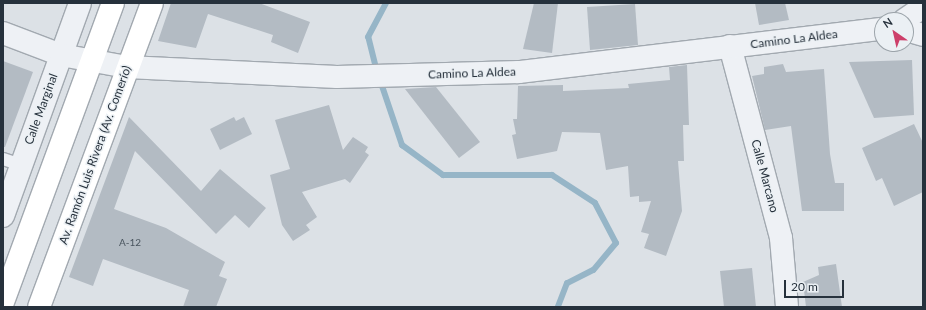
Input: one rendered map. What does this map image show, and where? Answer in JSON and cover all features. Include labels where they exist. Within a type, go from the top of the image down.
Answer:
[{"type":"main road","points":[[3,302],[113,3]]},
{"type":"main road","name":"Av. Ramón Luis Rivera (Av. Comerío)","points":[[38,307],[152,3]]},
{"type":"street","name":"Calle Marginal","points":[[3,216],[12,162],[61,54],[80,3]]},
{"type":"street","points":[[914,13],[923,7]]},
{"type":"street","name":"Camino La Aldea","points":[[3,33],[61,54],[127,67],[337,77],[519,72],[874,30]]},
{"type":"street","name":"Calle Marcano","points":[[730,46],[782,238],[787,307]]},
{"type":"building","points":[[171,3],[259,3],[310,22],[298,53],[271,42],[273,35],[208,14],[196,48],[158,41]]},
{"type":"building","points":[[534,3],[558,3],[552,53],[523,49]]},
{"type":"building","points":[[755,3],[785,3],[789,20],[759,25]]},
{"type":"building","points":[[635,4],[638,45],[590,50],[587,7]]},
{"type":"building","points":[[912,60],[914,115],[874,118],[849,62]]},
{"type":"building","points":[[3,61],[33,72],[5,147],[3,147]]},
{"type":"building","points":[[783,64],[786,72],[824,69],[830,154],[835,183],[844,183],[844,211],[802,211],[791,126],[765,130],[752,76],[764,74],[764,67]]},
{"type":"building","points":[[687,65],[689,125],[683,125],[684,161],[678,161],[682,211],[666,256],[644,248],[649,234],[641,232],[651,201],[639,202],[639,196],[630,197],[628,166],[606,170],[600,133],[562,132],[557,151],[517,159],[512,135],[516,134],[513,119],[517,119],[518,86],[563,85],[563,91],[629,88],[628,84],[670,80],[669,67]]},
{"type":"building","points":[[436,87],[480,142],[459,158],[405,89]]},
{"type":"building","points":[[329,105],[343,150],[353,137],[368,147],[365,152],[369,155],[350,183],[345,179],[302,192],[317,217],[306,225],[310,230],[293,241],[282,225],[270,175],[290,169],[275,120]]},
{"type":"building","points":[[129,117],[201,191],[220,169],[266,208],[249,228],[235,215],[216,234],[135,151],[114,209],[166,228],[225,262],[219,276],[227,279],[216,307],[183,307],[189,290],[103,259],[93,286],[69,277]]},
{"type":"building","points":[[234,117],[236,121],[244,117],[252,134],[220,150],[210,129]]},
{"type":"building","points":[[914,124],[923,143],[923,192],[894,206],[882,178],[876,181],[862,148]]},
{"type":"building","points":[[836,264],[842,307],[806,307],[803,282],[819,275],[818,267]]},
{"type":"building","points":[[752,268],[756,307],[724,307],[720,271]]},
{"type":"waterway","points":[[377,72],[368,37],[386,3]]},
{"type":"waterway","points":[[380,80],[402,145],[443,175],[552,175],[595,203],[616,243],[593,270],[567,283],[558,307]]}]
